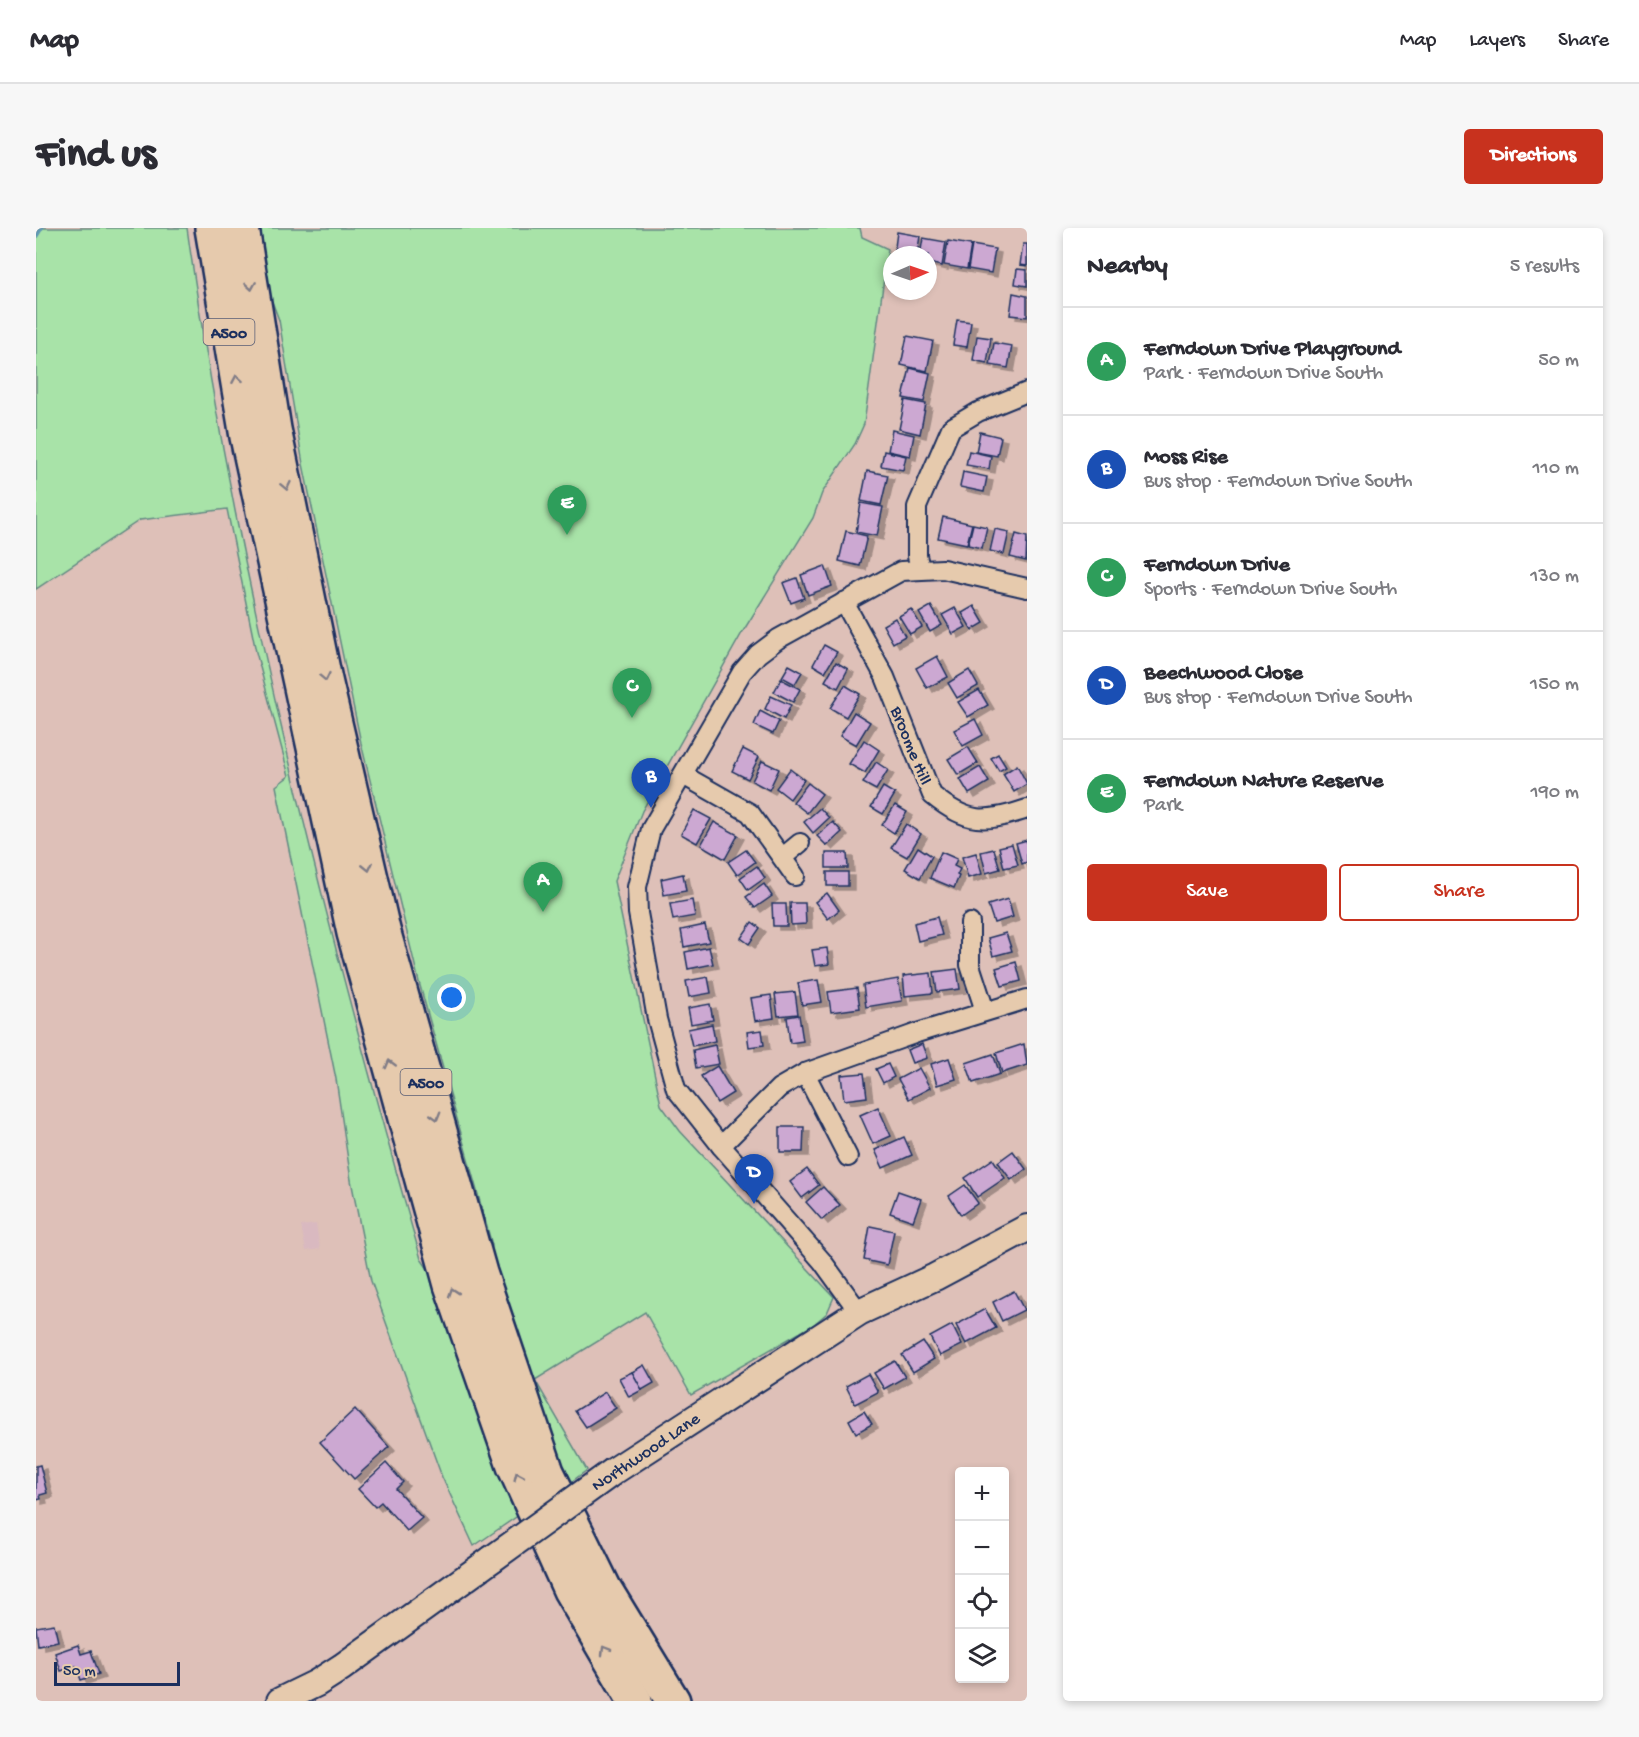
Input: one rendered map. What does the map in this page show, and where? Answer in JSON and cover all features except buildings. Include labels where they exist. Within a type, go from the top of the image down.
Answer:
[{"type":"highway","name":"A500","points":[[212,228],[247,437],[354,933],[451,1285],[513,1466],[570,1590],[635,1701]]},
{"type":"highway","name":"A500","points":[[242,228],[274,429],[325,680],[383,930],[480,1274],[547,1472],[604,1588],[673,1701]]},
{"type":"street","points":[[920,568],[917,556],[917,507],[951,428],[978,412],[1027,392]]},
{"type":"street","points":[[859,1312],[822,1261],[721,1146],[676,1089],[657,1019],[638,913],[637,887],[651,829],[742,672],[758,654],[778,639],[901,571],[920,568],[943,569],[1027,588]]},
{"type":"street","name":"Broome Hill","points":[[844,602],[885,677],[932,795],[948,808],[964,816],[987,821],[1027,809]]},
{"type":"street","points":[[682,775],[750,813],[795,876]]},
{"type":"street","points":[[783,857],[800,843]]},
{"type":"street","points":[[970,923],[970,965],[985,1011]]},
{"type":"street","points":[[721,1146],[779,1088],[805,1073],[985,1011],[1027,999]]},
{"type":"street","points":[[805,1073],[848,1157]]},
{"type":"street","name":"Northwood Lane","points":[[280,1701],[317,1683],[342,1667],[614,1471],[859,1312],[935,1277],[1027,1228]]},
{"type":"shaded area","points":[[316,1224],[320,1249],[306,1251],[301,1226]]},
{"type":"green space","points":[[36,228],[187,228],[207,358],[257,618],[317,876],[350,1004],[421,1259],[437,1282],[522,1513],[474,1546],[442,1477],[371,1281],[351,1180],[336,1079],[276,786],[289,776],[256,652],[227,509],[140,520],[36,589]]},
{"type":"green space","points":[[256,228],[860,228],[862,237],[883,247],[883,285],[864,424],[855,444],[822,493],[813,518],[742,633],[642,811],[614,881],[661,1105],[680,1131],[834,1297],[827,1313],[813,1325],[691,1395],[645,1312],[535,1380],[587,1470],[567,1485],[489,1267],[492,1245],[419,982],[361,743],[303,464],[279,320],[260,270]]},
{"type":"waterway","points":[[36,236],[41,228]]},
{"type":"place","name":"Ferndown Nature Reserve","points":[[567,535]]},
{"type":"place","name":"Ferndown Drive","points":[[632,718]]},
{"type":"place","name":"Moss Rise","points":[[651,808]]},
{"type":"place","name":"Ferndown Drive Playground","points":[[543,912]]},
{"type":"place","name":"Beechwood Close","points":[[754,1204]]}]
